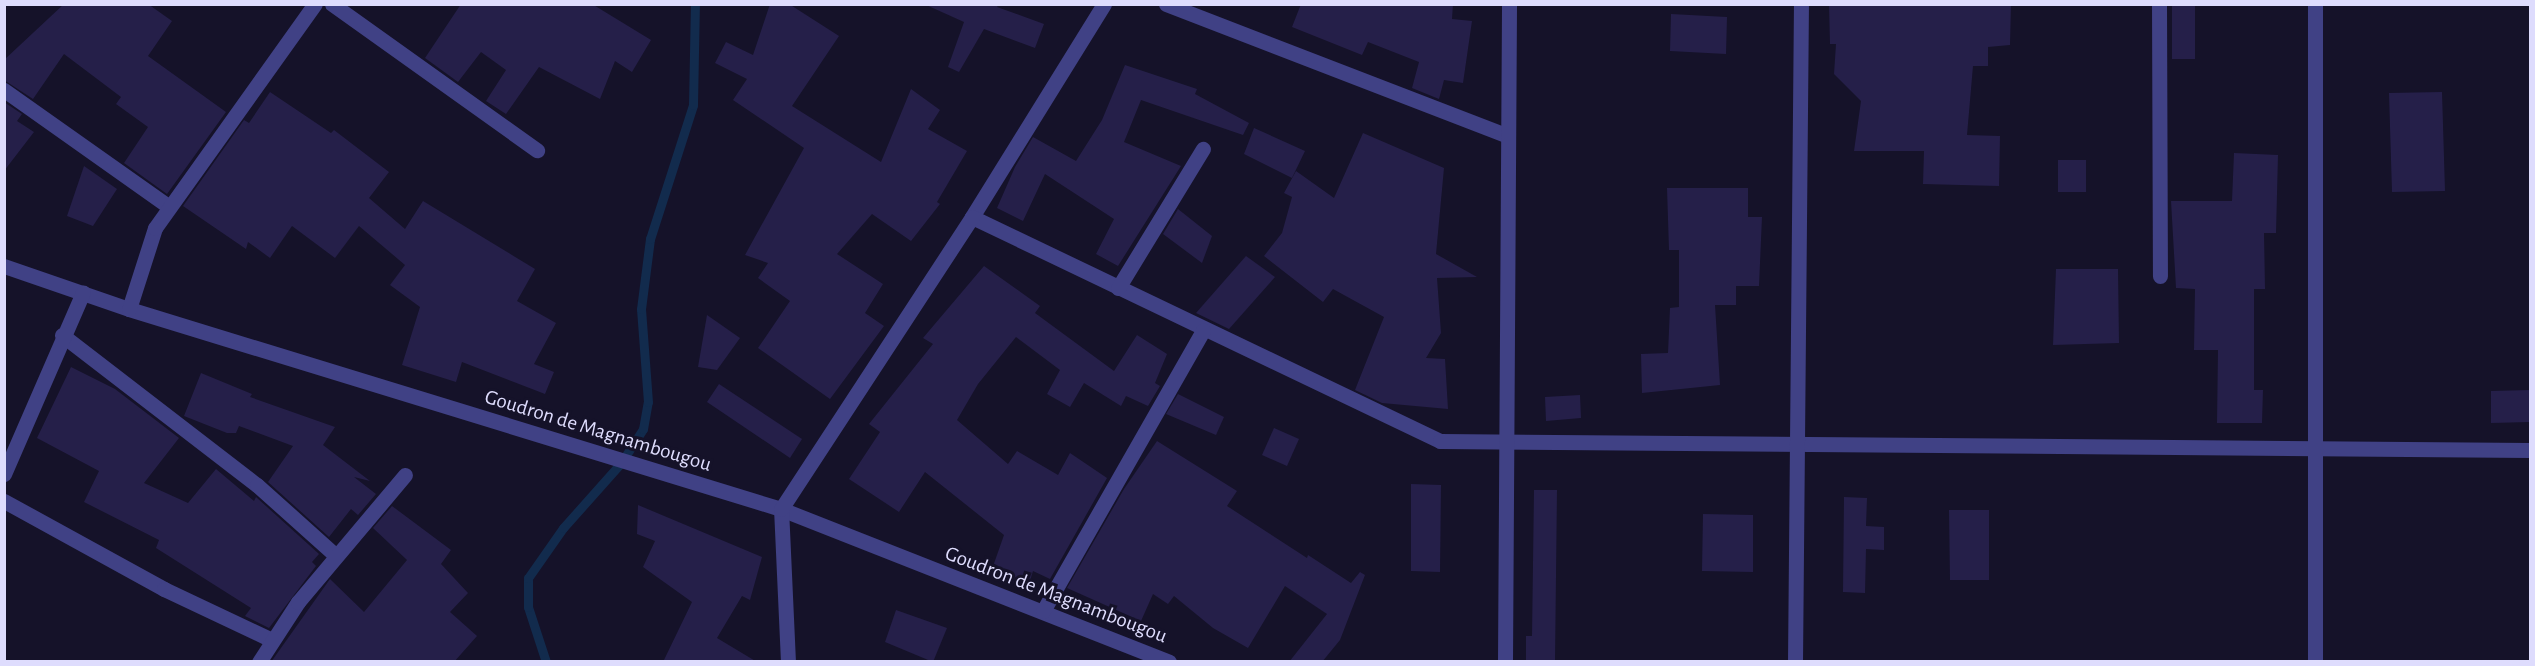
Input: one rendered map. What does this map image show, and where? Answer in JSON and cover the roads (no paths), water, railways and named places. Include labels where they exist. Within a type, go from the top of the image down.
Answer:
[{"type":"street","points":[[129,309],[155,228],[315,4]]},
{"type":"street","points":[[332,4],[537,150]]},
{"type":"street","points":[[788,662],[781,509],[972,217],[1104,4]]},
{"type":"street","points":[[1166,4],[1506,135]]},
{"type":"street","points":[[1505,662],[1508,439],[1506,135],[1509,4]]},
{"type":"street","points":[[1795,662],[1795,442],[1801,4]]},
{"type":"street","points":[[2159,4],[2160,276]]},
{"type":"street","points":[[2315,662],[2316,4]]},
{"type":"street","points":[[4,90],[169,207]]},
{"type":"street","points":[[1118,288],[1203,149]]},
{"type":"street","points":[[972,217],[1203,330],[1440,441],[1508,439],[2530,450]]},
{"type":"street","name":"Goudron de Magnambougou","points":[[4,266],[129,309],[781,509],[1169,662]]},
{"type":"street","points":[[5,470],[62,335],[83,292]]},
{"type":"street","points":[[1043,611],[1203,330]]},
{"type":"street","points":[[62,335],[257,485],[336,556]]},
{"type":"street","points":[[259,662],[272,640],[336,556],[405,475]]},
{"type":"street","points":[[4,501],[164,589],[272,640]]},
{"type":"waterway","points":[[546,662],[528,607],[528,578],[563,528],[621,463],[643,429],[648,402],[641,309],[650,239],[693,105],[695,4]]}]
